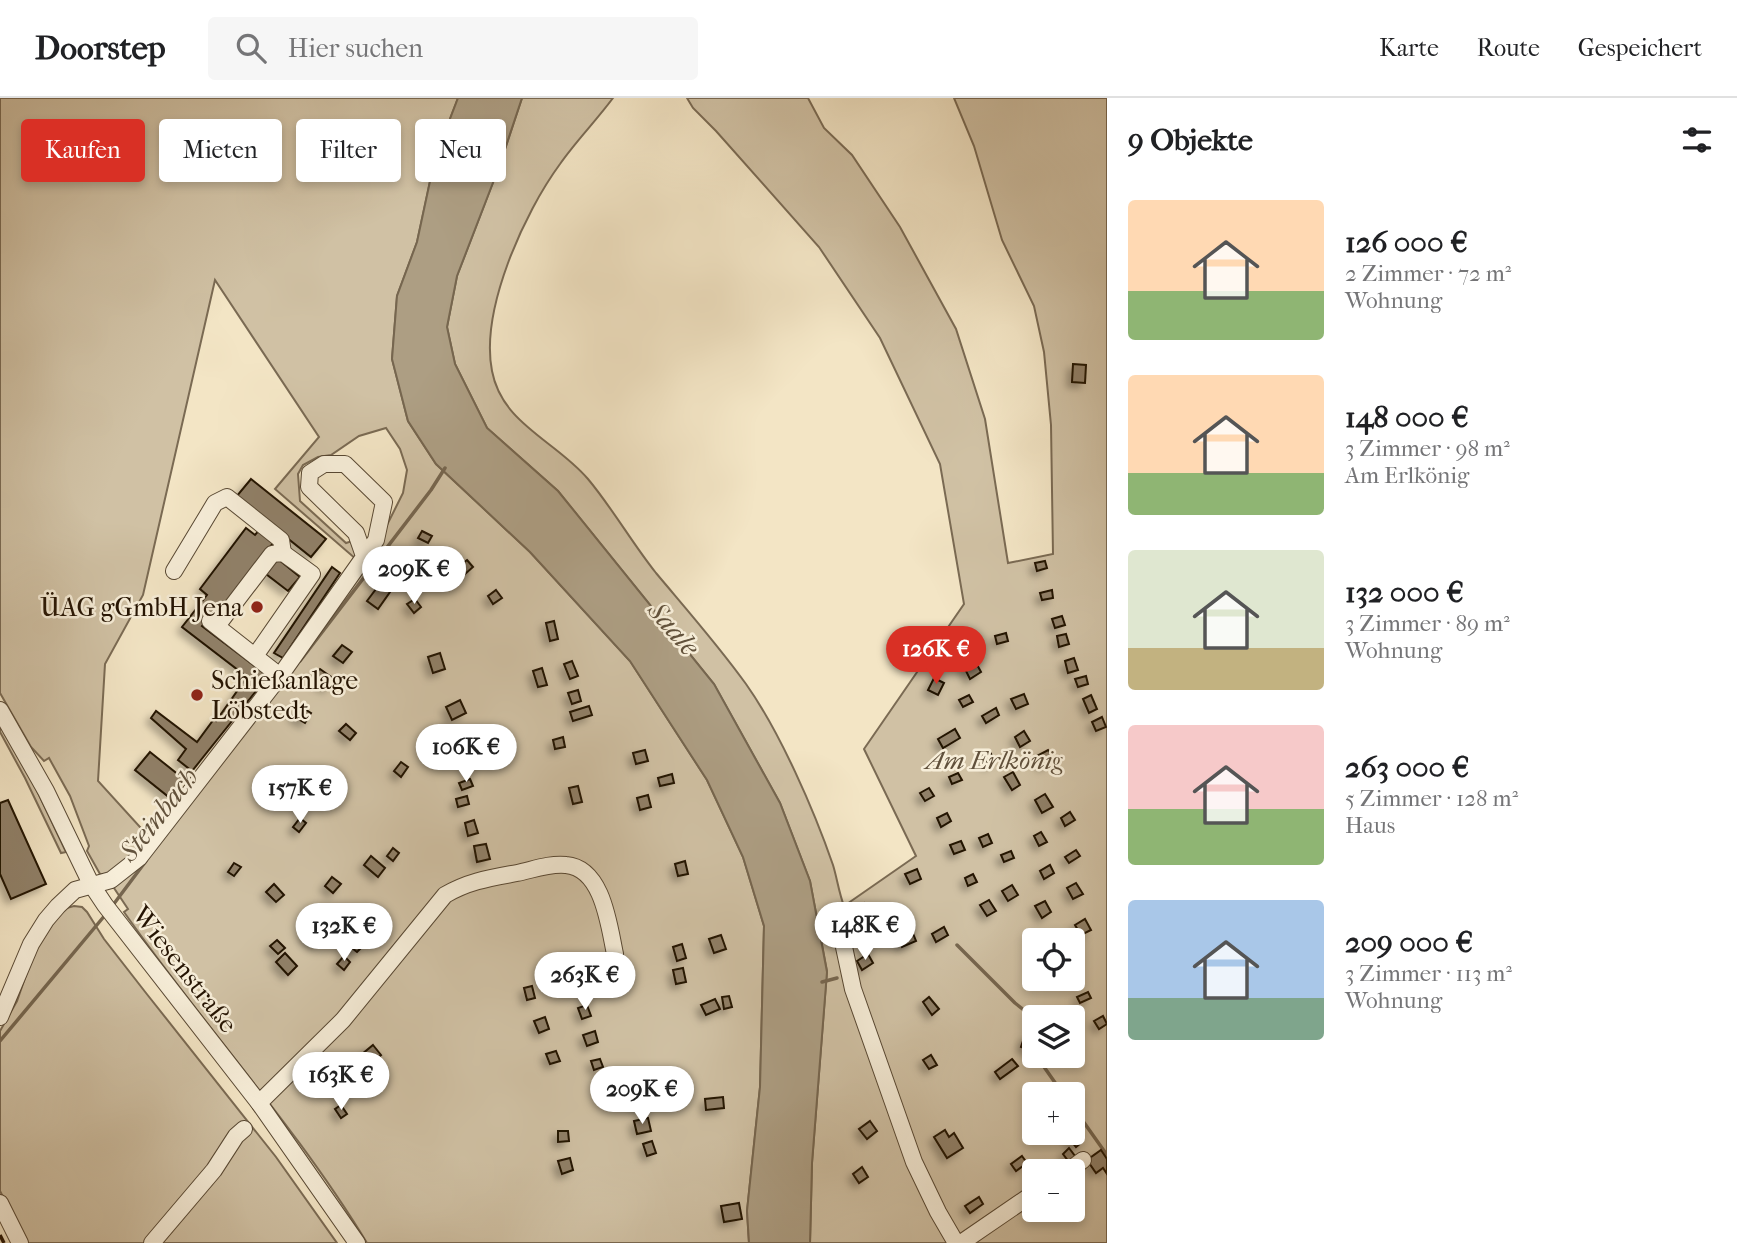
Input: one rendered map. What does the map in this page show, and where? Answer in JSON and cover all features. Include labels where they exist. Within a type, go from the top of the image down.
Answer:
[{"type":"street","points":[[0,1017],[37,932],[68,895],[91,884],[110,880],[139,858],[280,676],[376,540],[384,502],[345,464],[324,464],[310,473],[309,487],[356,533],[364,556]]},
{"type":"street","points":[[174,571],[215,503],[227,497],[281,540],[283,553]]},
{"type":"street","points":[[254,656],[312,574],[283,553],[272,554],[213,624],[254,656],[280,676]]},
{"type":"street","name":"Wiesenstraße","points":[[0,710],[46,791],[91,884],[115,920],[258,1103],[357,1243]]},
{"type":"street","points":[[258,1103],[342,1020],[445,895],[463,884],[567,865],[584,873],[596,886],[604,904],[615,954]]},
{"type":"street","points":[[838,919],[853,989],[914,1162],[937,1212],[956,1243]]},
{"type":"street","points":[[152,1243],[214,1170],[236,1136],[244,1129]]},
{"type":"street","points":[[961,1243],[1022,1202]]},
{"type":"street","points":[[0,1203],[20,1243]]},
{"type":"green space","points":[[0,98],[458,98],[450,119],[415,119],[415,182],[430,182],[417,242],[397,296],[392,359],[408,421],[436,464],[530,552],[630,661],[707,780],[743,857],[764,926],[760,1087],[747,1211],[749,1243],[367,1243],[310,1158],[124,912],[128,909],[112,885],[128,874],[143,858],[258,713],[372,555],[403,493],[407,470],[400,449],[386,428],[359,436],[331,455],[318,457],[303,465],[298,474],[300,501],[346,543],[354,543],[358,549],[357,560],[275,489],[319,437],[215,280],[143,595],[105,664],[98,781],[150,838],[127,863],[106,875],[100,874],[87,851],[89,846],[70,796],[49,758],[44,761],[31,747],[0,693]]},
{"type":"green space","name":"Am Erlkönig","points":[[522,98],[613,98],[546,184],[520,235],[508,263],[492,320],[492,371],[507,405],[532,431],[588,479],[647,562],[724,655],[759,703],[806,796],[833,865],[844,906],[916,856],[864,749],[964,604],[940,464],[880,338],[819,247],[693,108],[687,98],[808,98],[824,128],[852,155],[900,227],[956,329],[985,419],[1008,563],[1053,554],[1051,425],[1044,352],[1034,306],[1002,240],[974,146],[954,98],[1107,98],[1107,1243],[810,1243],[812,1163],[827,971],[810,881],[780,803],[714,684],[558,491],[487,428],[455,364],[447,327],[457,276],[493,182],[506,182],[506,146]]},
{"type":"green space","points":[[0,723],[23,761],[66,852],[61,853],[0,732]]},
{"type":"green space","points":[[82,907],[87,912],[104,939],[276,1157],[337,1243],[26,1243],[0,1191],[0,1031],[17,1001],[35,949],[63,909]]},
{"type":"shaded area","points":[[458,98],[522,98],[506,146],[506,119],[450,119]]},
{"type":"shaded area","points":[[430,182],[493,182],[457,276],[447,327],[455,364],[487,428],[558,491],[714,684],[780,803],[810,881],[827,972],[812,1163],[810,1243],[749,1243],[747,1211],[760,1087],[764,926],[743,857],[707,780],[630,661],[530,552],[436,464],[408,421],[392,359],[397,296],[417,242]]},
{"type":"building","points":[[1073,364],[1086,365],[1085,383],[1072,382]]},
{"type":"building","points":[[251,479],[326,539],[311,557],[236,497]]},
{"type":"building","points":[[246,528],[255,535],[261,528],[276,539],[224,608],[219,604],[202,626],[268,676],[192,771],[178,760],[186,749],[151,718],[156,711],[197,742],[214,719],[216,721],[247,677],[182,627],[207,595],[200,589]]},
{"type":"building","points":[[422,531],[432,536],[428,543],[418,538]]},
{"type":"building","points":[[278,559],[300,577],[288,591],[266,574]]},
{"type":"building","points":[[467,560],[473,567],[465,574],[459,566]]},
{"type":"building","points":[[1045,561],[1047,568],[1037,571],[1035,563]]},
{"type":"building","points":[[332,567],[340,573],[283,658],[274,653]]},
{"type":"building","points":[[379,585],[390,592],[378,609],[367,601]]},
{"type":"building","points":[[496,590],[502,598],[493,604],[488,596]]},
{"type":"building","points":[[1052,590],[1053,598],[1042,600],[1040,593]]},
{"type":"building","points":[[415,599],[421,607],[414,613],[407,604]]},
{"type":"building","points":[[1062,616],[1065,625],[1055,628],[1052,619]]},
{"type":"building","points":[[554,621],[558,639],[550,641],[546,623]]},
{"type":"building","points":[[1006,633],[1008,641],[997,644],[995,636]]},
{"type":"building","points":[[1066,634],[1069,644],[1059,647],[1057,636]]},
{"type":"building","points":[[342,645],[352,652],[343,663],[333,656]]},
{"type":"building","points":[[440,653],[445,669],[433,673],[428,657]]},
{"type":"building","points":[[1074,658],[1078,670],[1068,673],[1065,661]]},
{"type":"building","points":[[572,661],[578,676],[570,679],[564,664]]},
{"type":"building","points":[[975,661],[981,672],[970,679],[964,667]]},
{"type":"building","points":[[542,668],[547,685],[538,687],[533,671]]},
{"type":"building","points":[[320,669],[334,679],[327,688],[313,678]]},
{"type":"building","points":[[1086,676],[1088,684],[1078,687],[1075,679]]},
{"type":"building","points":[[934,678],[944,683],[938,695],[928,690]]},
{"type":"building","points":[[578,690],[581,701],[572,704],[568,693]]},
{"type":"building","points":[[1024,694],[1028,704],[1016,709],[1011,699]]},
{"type":"building","points":[[969,695],[973,702],[963,707],[959,700]]},
{"type":"building","points":[[1091,695],[1097,709],[1089,713],[1083,699]]},
{"type":"building","points":[[460,700],[466,713],[452,720],[446,707]]},
{"type":"building","points":[[300,706],[311,713],[305,723],[293,716]]},
{"type":"building","points":[[589,706],[592,715],[573,721],[570,712]]},
{"type":"building","points":[[996,708],[999,715],[986,723],[982,716]]},
{"type":"building","points":[[1102,717],[1106,727],[1096,731],[1092,722]]},
{"type":"building","points":[[346,724],[356,733],[350,740],[339,731]]},
{"type":"building","points":[[955,729],[960,738],[943,748],[938,739]]},
{"type":"building","points":[[1024,731],[1030,741],[1020,747],[1015,737]]},
{"type":"building","points":[[463,733],[464,745],[450,747],[448,735]]},
{"type":"building","points":[[563,737],[565,747],[555,749],[553,740]]},
{"type":"building","points":[[645,750],[648,761],[636,764],[633,753]]},
{"type":"building","points":[[1048,750],[1054,760],[1043,766],[1037,756]]},
{"type":"building","points":[[150,752],[185,780],[170,798],[135,770]]},
{"type":"building","points":[[990,752],[995,761],[988,765],[983,756]]},
{"type":"building","points":[[401,762],[408,767],[401,777],[394,771]]},
{"type":"building","points":[[1013,772],[1020,785],[1012,790],[1004,777]]},
{"type":"building","points":[[958,773],[962,780],[952,784],[949,777]]},
{"type":"building","points":[[672,774],[674,783],[660,786],[658,778]]},
{"type":"building","points":[[470,779],[473,786],[462,790],[459,783]]},
{"type":"building","points":[[578,786],[582,802],[573,804],[569,788]]},
{"type":"building","points":[[929,788],[934,796],[925,801],[920,793]]},
{"type":"building","points":[[1045,794],[1053,807],[1042,813],[1035,800]]},
{"type":"building","points":[[648,795],[651,807],[640,810],[637,798]]},
{"type":"building","points":[[467,796],[469,804],[458,807],[456,799]]},
{"type":"building","points":[[8,800],[46,884],[11,899],[0,874],[0,803]]},
{"type":"building","points":[[1070,812],[1075,820],[1065,826],[1061,818]]},
{"type":"building","points":[[947,813],[951,821],[941,827],[937,818]]},
{"type":"building","points":[[300,818],[306,823],[299,832],[293,827]]},
{"type":"building","points":[[474,820],[478,833],[468,836],[465,823]]},
{"type":"building","points":[[1041,832],[1047,842],[1039,846],[1034,836]]},
{"type":"building","points":[[988,834],[992,843],[983,847],[979,838]]},
{"type":"building","points":[[961,841],[965,850],[954,854],[950,845]]},
{"type":"building","points":[[486,844],[490,859],[477,862],[474,846]]},
{"type":"building","points":[[393,848],[399,853],[393,861],[387,856]]},
{"type":"building","points":[[1076,850],[1080,856],[1069,863],[1065,857]]},
{"type":"building","points":[[1011,851],[1014,858],[1004,862],[1001,855]]},
{"type":"building","points":[[371,856],[385,868],[378,877],[364,865]]},
{"type":"building","points":[[685,861],[688,874],[678,876],[675,864]]},
{"type":"building","points":[[234,863],[241,867],[234,876],[228,872]]},
{"type":"building","points":[[1050,865],[1054,873],[1044,879],[1040,871]]},
{"type":"building","points":[[917,869],[921,879],[910,884],[905,874]]},
{"type":"building","points":[[973,874],[977,882],[968,886],[965,878]]},
{"type":"building","points":[[332,877],[341,884],[333,893],[325,886]]},
{"type":"building","points":[[1076,883],[1083,894],[1073,899],[1067,888]]},
{"type":"building","points":[[274,884],[284,895],[276,902],[266,892]]},
{"type":"building","points":[[1012,885],[1018,895],[1008,901],[1002,891]]},
{"type":"building","points":[[989,900],[996,911],[987,916],[980,905]]},
{"type":"building","points":[[1045,901],[1051,912],[1042,918],[1035,906]]},
{"type":"building","points":[[864,903],[869,911],[858,917],[853,909]]},
{"type":"building","points":[[1085,919],[1091,930],[1085,933],[1085,928],[1077,928],[1075,925]]},
{"type":"building","points":[[316,924],[326,933],[316,944],[306,935]]},
{"type":"building","points":[[944,927],[948,935],[936,942],[932,934]]},
{"type":"building","points":[[912,931],[916,941],[902,947],[898,937]]},
{"type":"building","points":[[721,935],[726,949],[714,953],[709,939]]},
{"type":"building","points":[[359,939],[365,944],[357,952],[352,948]]},
{"type":"building","points":[[277,940],[285,948],[278,954],[270,946]]},
{"type":"building","points":[[682,944],[686,958],[677,961],[673,947]]},
{"type":"building","points":[[285,953],[297,966],[288,975],[276,962]]},
{"type":"building","points":[[868,954],[873,963],[862,970],[857,961]]},
{"type":"building","points":[[344,956],[350,962],[344,970],[337,964]]},
{"type":"building","points":[[683,968],[686,982],[676,984],[673,970]]},
{"type":"building","points":[[580,975],[582,986],[573,988],[571,977]]},
{"type":"building","points":[[532,986],[535,998],[527,1000],[524,988]]},
{"type":"building","points":[[1088,992],[1091,998],[1080,1003],[1077,997]]},
{"type":"building","points":[[729,996],[732,1007],[724,1009],[722,997]]},
{"type":"building","points":[[929,997],[939,1009],[932,1015],[923,1002]]},
{"type":"building","points":[[715,999],[720,1009],[706,1015],[701,1005]]},
{"type":"building","points":[[587,1005],[591,1016],[582,1019],[578,1008]]},
{"type":"building","points":[[1103,1016],[1107,1024],[1099,1029],[1094,1021]]},
{"type":"building","points":[[545,1017],[549,1029],[539,1033],[534,1021]]},
{"type":"building","points":[[595,1031],[598,1042],[587,1046],[583,1035]]},
{"type":"building","points":[[373,1045],[381,1055],[369,1065],[361,1055]]},
{"type":"building","points":[[556,1051],[560,1061],[550,1064],[546,1054]]},
{"type":"building","points":[[931,1055],[937,1065],[929,1069],[923,1060]]},
{"type":"building","points":[[600,1059],[603,1067],[594,1070],[591,1061]]},
{"type":"building","points":[[1012,1059],[1018,1066],[1000,1079],[995,1072]]},
{"type":"building","points":[[640,1089],[644,1102],[633,1105],[630,1092]]},
{"type":"building","points":[[723,1097],[724,1108],[706,1110],[705,1099]]},
{"type":"building","points":[[341,1105],[347,1114],[341,1118],[335,1109]]},
{"type":"building","points":[[648,1118],[651,1131],[637,1134],[634,1121]]},
{"type":"building","points":[[870,1121],[877,1131],[867,1139],[859,1129]]},
{"type":"building","points":[[945,1130],[949,1137],[954,1133],[963,1148],[947,1158],[934,1137]]},
{"type":"building","points":[[558,1131],[568,1131],[569,1141],[558,1142]]},
{"type":"building","points":[[652,1141],[656,1153],[647,1156],[643,1144]]},
{"type":"building","points":[[1069,1148],[1075,1156],[1067,1159],[1063,1154]]},
{"type":"building","points":[[1101,1150],[1107,1159],[1107,1174],[1103,1168],[1096,1173],[1087,1160]]},
{"type":"building","points":[[1022,1156],[1024,1159],[1022,1167],[1016,1171],[1011,1164]]},
{"type":"building","points":[[570,1158],[573,1170],[562,1174],[558,1161]]},
{"type":"building","points":[[862,1167],[868,1177],[859,1183],[853,1174]]},
{"type":"building","points":[[979,1197],[983,1204],[970,1213],[965,1206]]},
{"type":"building","points":[[739,1203],[742,1219],[724,1222],[721,1206]]},
{"type":"waterway","name":"Steinbach","points":[[300,661],[445,468]]},
{"type":"waterway","name":"Steinbach","points":[[113,905],[146,861]]},
{"type":"waterway","name":"Steinbach","points":[[0,1041],[106,914]]},
{"type":"waterway","points":[[957,945],[1022,1009]]},
{"type":"waterway","points":[[822,982],[837,978]]},
{"type":"waterway","points":[[1045,1068],[1055,1082]]},
{"type":"waterway","points":[[1085,1124],[1107,1155]]},
{"type":"railway","points":[[0,1235],[4,1243]]},
{"type":"place","name":"ÜAG gGmbH Jena","points":[[257,607]]},
{"type":"place","name":"Schießanlage Löbstedt","points":[[197,695]]},
{"type":"water label","name":"Saale","points":[[674,628]]}]
